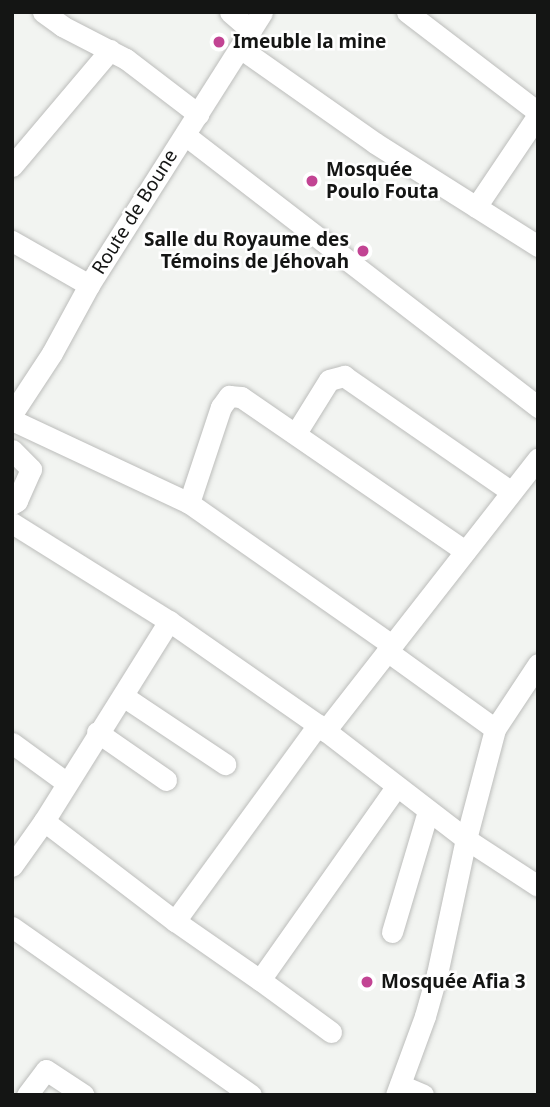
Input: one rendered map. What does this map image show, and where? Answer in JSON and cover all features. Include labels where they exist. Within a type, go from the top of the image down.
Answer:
[{"type":"street","points":[[43,12],[62,26],[110,50],[198,114]]},
{"type":"street","points":[[230,12],[374,143],[538,246]]},
{"type":"street","points":[[408,12],[538,114],[476,207]]},
{"type":"street","name":"Route de Boune","points":[[12,414],[52,353],[89,285],[251,30]]},
{"type":"street","points":[[12,166],[70,102],[110,50]]},
{"type":"street","points":[[185,135],[538,407]]},
{"type":"street","points":[[12,241],[89,285]]},
{"type":"street","points":[[296,433],[329,380],[344,376],[510,491]]},
{"type":"street","points":[[189,503],[221,407],[229,396],[241,397],[465,551]]},
{"type":"street","points":[[12,421],[189,503],[389,648],[495,729]]},
{"type":"street","points":[[12,450],[31,469],[17,501],[12,504]]},
{"type":"street","points":[[175,921],[321,728],[389,648],[538,457]]},
{"type":"street","points":[[12,523],[169,621],[321,728],[466,839],[538,886]]},
{"type":"street","points":[[12,866],[44,821],[97,732],[123,696],[169,621]]},
{"type":"street","points":[[423,1095],[398,1090],[437,974],[466,839],[495,729],[538,664]]},
{"type":"street","points":[[123,696],[225,764]]},
{"type":"street","points":[[97,732],[166,780]]},
{"type":"street","points":[[12,743],[67,783]]},
{"type":"street","points":[[260,980],[396,787]]},
{"type":"street","points":[[392,932],[428,811]]},
{"type":"street","points":[[44,821],[175,921],[331,1032]]},
{"type":"street","points":[[12,927],[251,1095]]},
{"type":"street","points":[[27,1095],[46,1070],[51,1070],[84,1095]]},
{"type":"place","name":"Imeuble la mine","points":[[219,42]]},
{"type":"place","name":"Mosquée Poulo Fouta","points":[[312,181]]},
{"type":"place","name":"Salle du Royaume des Témoins de Jéhovah","points":[[363,251]]},
{"type":"place","name":"Mosquée Afia 3","points":[[367,982]]}]
